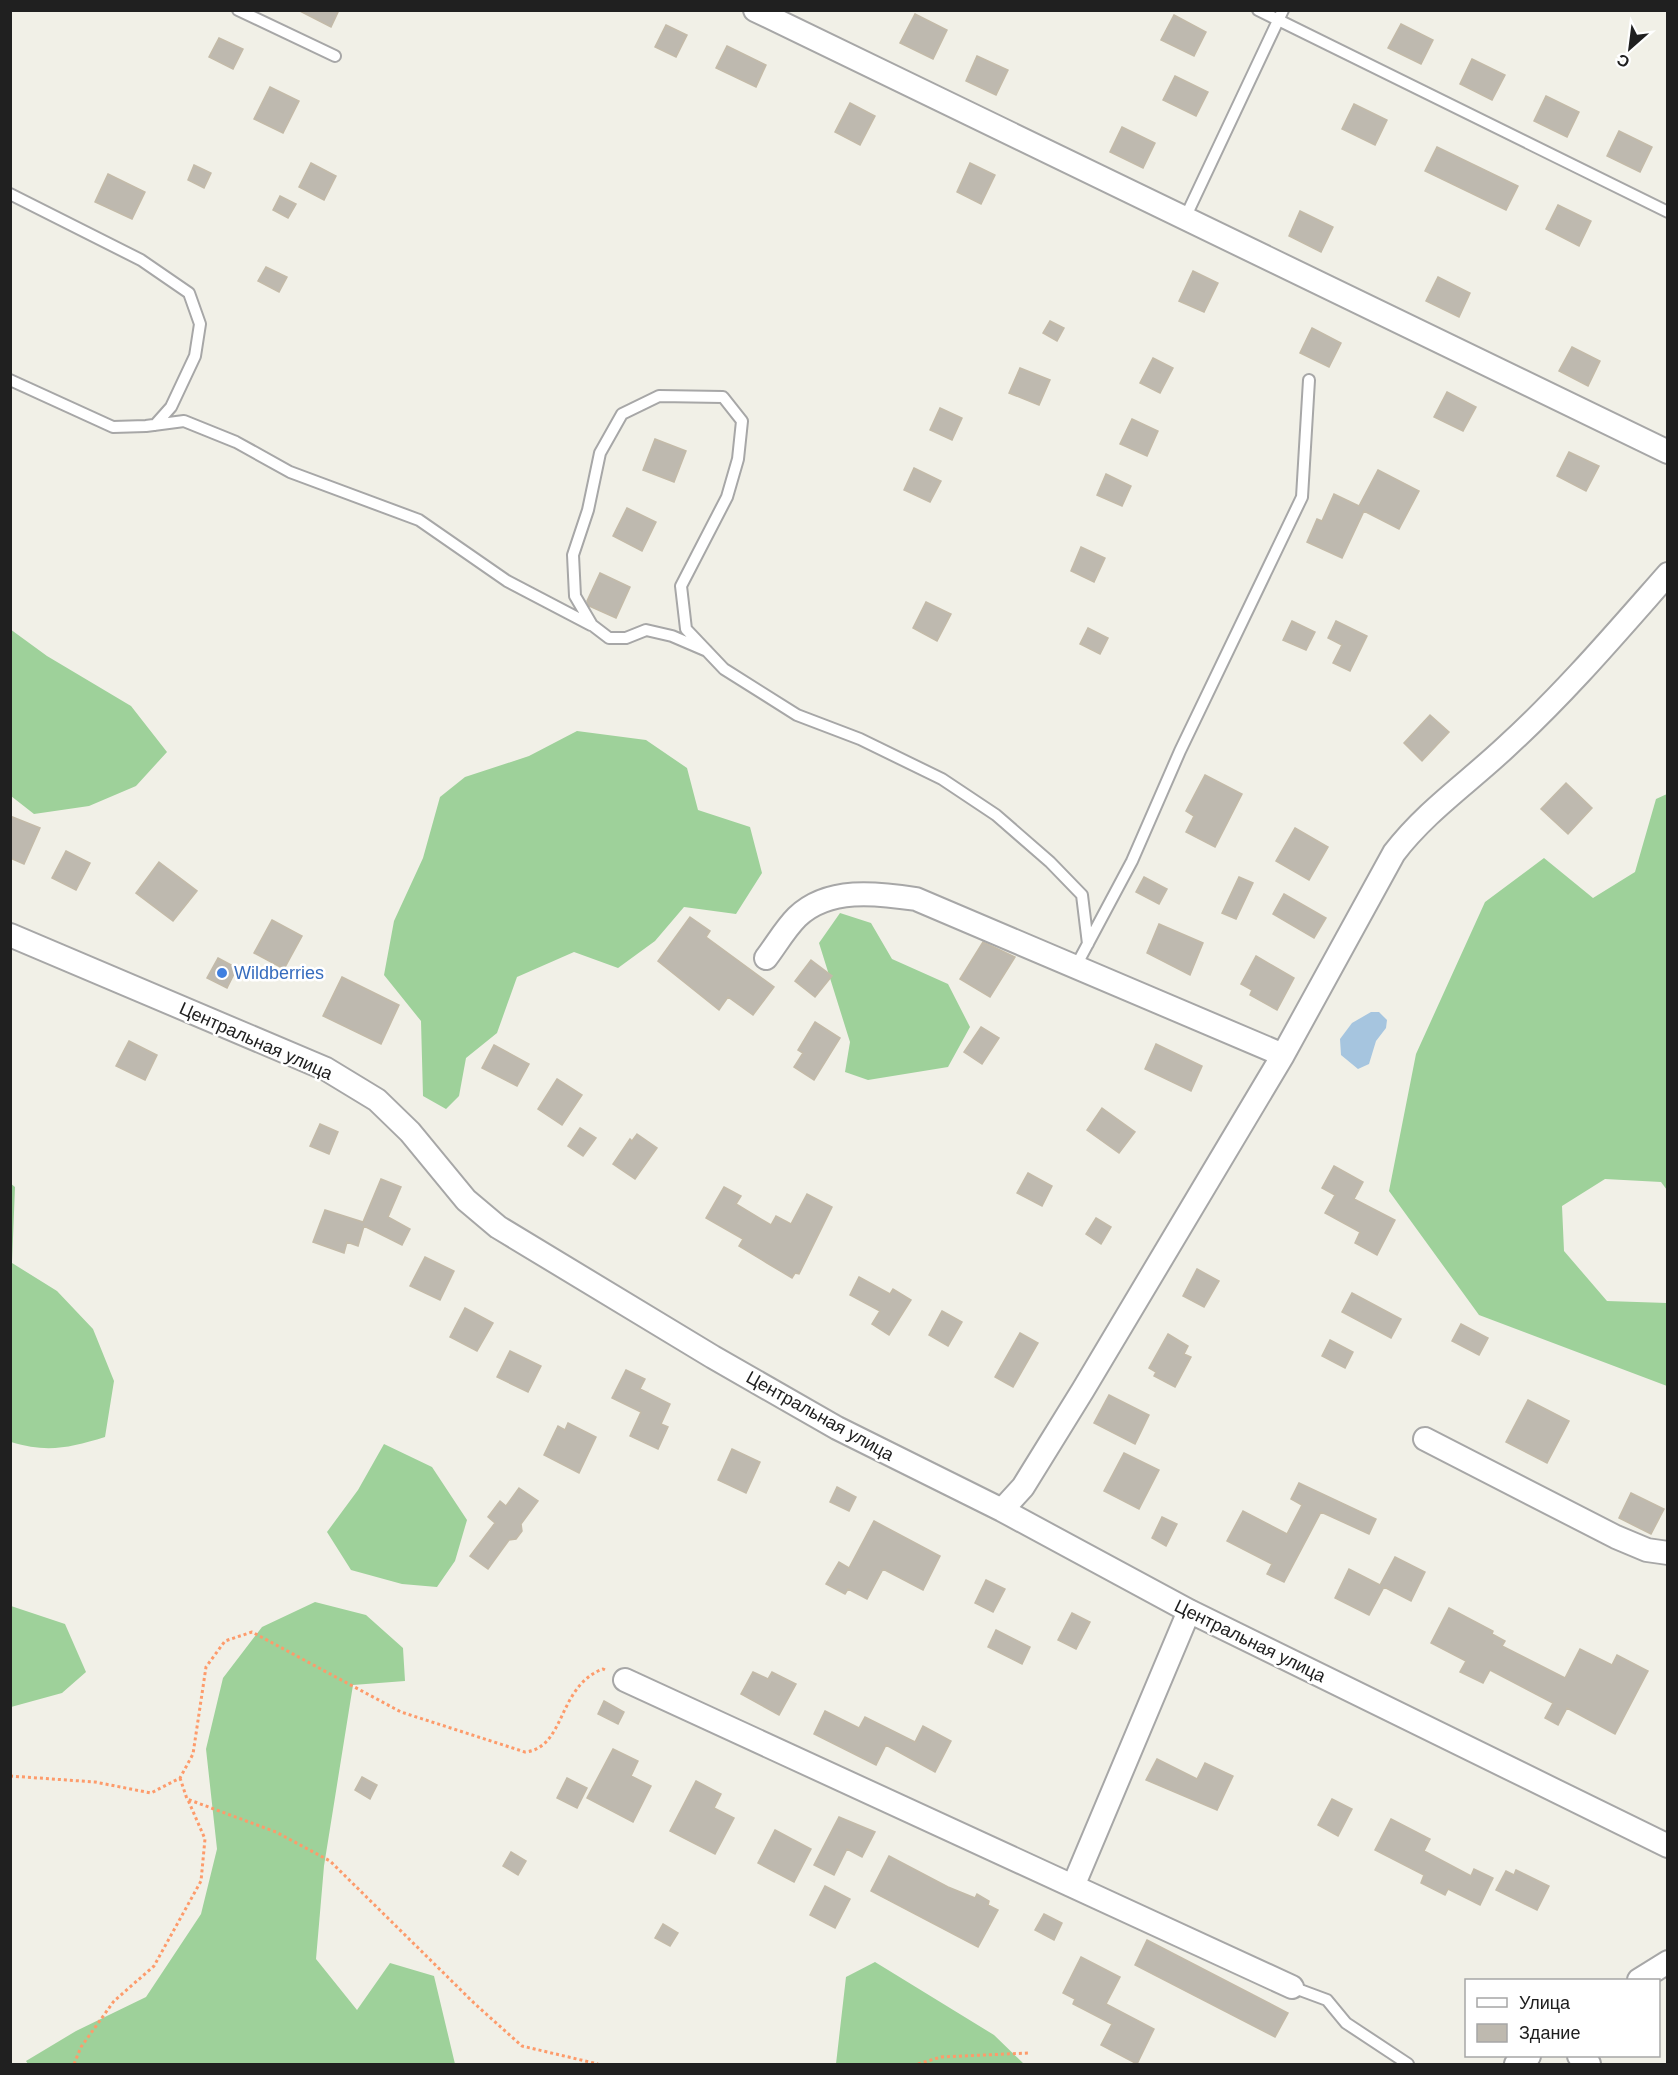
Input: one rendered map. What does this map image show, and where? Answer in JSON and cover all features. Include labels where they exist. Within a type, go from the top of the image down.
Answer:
[{"type":"street","points":[[755,10],[1668,452]]},
{"type":"street","points":[[1002,1510],[1023,1488],[1083,1390],[1282,1054],[1394,853],[1415,826],[1508,745],[1595,657],[1668,574]]},
{"type":"street","points":[[766,958],[796,917],[820,901],[841,896],[882,894],[916,899],[1282,1054]]},
{"type":"street","name":"Центральная улица","points":[[10,935],[326,1069],[378,1100],[410,1132],[466,1200],[498,1227],[713,1357],[837,1428],[1002,1510],[1190,1611],[1668,1846]]},
{"type":"street","points":[[1425,1439],[1616,1537],[1647,1550],[1668,1553]]},
{"type":"street","points":[[1074,1884],[1190,1611]]},
{"type":"street","points":[[625,1680],[1074,1884],[1292,1987]]},
{"type":"street","points":[[1641,1979],[1668,1962]]},
{"type":"lane","points":[[238,10],[335,56]]},
{"type":"lane","points":[[1258,10],[1281,16],[1668,212]]},
{"type":"lane","points":[[1185,218],[1281,16]]},
{"type":"lane","points":[[10,194],[141,260],[189,293],[200,324],[195,356],[171,407],[155,425]]},
{"type":"lane","points":[[10,380],[113,427],[184,421],[236,442],[290,472],[419,520],[507,581],[592,625],[609,638],[626,638],[646,630],[672,636],[707,651]]},
{"type":"lane","points":[[1076,966],[1132,861],[1180,751],[1302,496],[1309,380]]},
{"type":"lane","points":[[592,625],[575,596],[573,555],[588,510],[600,453],[622,414],[659,396],[723,397],[742,421],[738,459],[727,496],[681,586],[686,629],[724,669],[797,715],[860,739],[942,778],[996,815],[1050,862],[1082,895],[1088,944]]},
{"type":"lane","points":[[1292,1987],[1328,2000],[1346,2023],[1408,2064]]},
{"type":"path","points":[[10,1776],[95,1782],[151,1793],[180,1778],[193,1754],[206,1667],[225,1641],[252,1632],[401,1712],[525,1752],[536,1751],[547,1744],[565,1705],[589,1674],[603,1669],[625,1680]]},
{"type":"path","points":[[74,2064],[81,2047],[114,2001],[154,1966],[201,1881],[206,1839],[180,1778]]},
{"type":"path","points":[[187,1799],[276,1832],[330,1861],[474,2003],[522,2046],[598,2064]]},
{"type":"path","points":[[918,2064],[934,2059],[1028,2053]]},
{"type":"path","points":[[934,2059],[937,2064]]},
{"type":"green space","points":[[10,629],[47,656],[131,706],[167,752],[136,786],[89,806],[34,814],[11,796]]},
{"type":"green space","points":[[577,731],[646,740],[687,768],[698,810],[750,827],[762,873],[736,914],[684,907],[655,941],[618,968],[574,952],[517,977],[497,1033],[466,1058],[459,1096],[446,1109],[423,1096],[421,1021],[384,975],[394,921],[423,858],[440,797],[465,777],[529,756]]},
{"type":"green space","points":[[1667,794],[1667,1190],[1661,1182],[1605,1179],[1562,1206],[1564,1251],[1607,1301],[1667,1303],[1667,1386],[1479,1315],[1389,1191],[1416,1054],[1485,902],[1544,858],[1593,898],[1635,872],[1656,799]]},
{"type":"green space","points":[[840,913],[871,923],[892,959],[948,984],[970,1027],[948,1067],[868,1080],[845,1072],[850,1042],[819,943]]},
{"type":"green space","points":[[10,1183],[15,1187],[12,1263],[57,1291],[93,1329],[114,1381],[105,1437],[58,1448],[11,1442]]},
{"type":"green space","points":[[384,1444],[432,1467],[467,1520],[455,1561],[437,1587],[402,1584],[351,1570],[327,1532],[358,1490]]},
{"type":"green space","points":[[315,1602],[366,1615],[403,1648],[405,1681],[353,1685],[324,1866],[316,1959],[357,2010],[390,1963],[434,1976],[455,2064],[28,2064],[26,2061],[76,2031],[146,1997],[201,1914],[217,1849],[206,1749],[223,1678],[262,1627]]},
{"type":"green space","points":[[11,1606],[65,1624],[86,1672],[62,1693],[11,1707]]},
{"type":"green space","points":[[875,1962],[994,2035],[1024,2064],[836,2064],[846,1977]]},
{"type":"water","points":[[1371,1012],[1379,1012],[1387,1020],[1386,1028],[1376,1041],[1369,1064],[1358,1069],[1341,1055],[1340,1039],[1352,1023]]},
{"type":"building","points":[[298,10],[339,10],[331,27]]},
{"type":"building","points":[[915,14],[947,30],[933,59],[900,43]]},
{"type":"building","points":[[1174,15],[1206,32],[1194,56],[1161,40]]},
{"type":"building","points":[[1401,24],[1433,40],[1421,64],[1388,48]]},
{"type":"building","points":[[666,25],[687,35],[676,57],[655,47]]},
{"type":"building","points":[[219,38],[243,49],[233,69],[209,57]]},
{"type":"building","points":[[727,46],[766,65],[756,87],[716,68]]},
{"type":"building","points":[[977,56],[1008,70],[996,95],[966,81]]},
{"type":"building","points":[[1472,59],[1505,75],[1492,100],[1460,84]]},
{"type":"building","points":[[1175,76],[1208,92],[1196,116],[1163,100]]},
{"type":"building","points":[[270,87],[299,101],[283,133],[254,119]]},
{"type":"building","points":[[1546,96],[1579,112],[1567,137],[1534,121]]},
{"type":"building","points":[[850,103],[875,116],[860,145],[835,132]]},
{"type":"building","points":[[1354,104],[1387,120],[1375,145],[1342,129]]},
{"type":"building","points":[[1122,127],[1155,143],[1143,168],[1110,152]]},
{"type":"building","points":[[1619,131],[1652,147],[1640,172],[1607,156]]},
{"type":"building","points":[[1437,147],[1518,186],[1506,210],[1425,171]]},
{"type":"building","points":[[311,163],[336,176],[324,200],[299,187]]},
{"type":"building","points":[[970,163],[995,175],[981,204],[957,192]]},
{"type":"building","points":[[194,165],[211,173],[204,188],[188,180]]},
{"type":"building","points":[[108,174],[145,192],[132,219],[95,202]]},
{"type":"building","points":[[280,196],[296,204],[288,218],[273,210]]},
{"type":"building","points":[[1558,205],[1591,221],[1579,246],[1546,229]]},
{"type":"building","points":[[1300,211],[1333,227],[1321,252],[1289,236]]},
{"type":"building","points":[[266,267],[287,277],[279,292],[258,281]]},
{"type":"building","points":[[1193,271],[1218,283],[1204,312],[1179,301]]},
{"type":"building","points":[[1438,277],[1470,293],[1459,317],[1426,301]]},
{"type":"building","points":[[1050,321],[1064,328],[1057,341],[1043,333]]},
{"type":"building","points":[[1312,328],[1341,343],[1329,367],[1300,353]]},
{"type":"building","points":[[1572,347],[1600,361],[1588,386],[1559,371]]},
{"type":"building","points":[[1153,358],[1173,368],[1160,393],[1140,383]]},
{"type":"building","points":[[1020,368],[1050,380],[1039,405],[1009,393]]},
{"type":"building","points":[[1447,392],[1476,407],[1463,431],[1434,417]]},
{"type":"building","points":[[940,408],[962,418],[952,440],[930,430]]},
{"type":"building","points":[[1132,419],[1158,431],[1147,456],[1120,444]]},
{"type":"building","points":[[655,439],[686,451],[674,482],[643,470]]},
{"type":"building","points":[[1569,452],[1599,466],[1586,491],[1557,476]]},
{"type":"building","points":[[914,468],[941,481],[930,502],[904,490]]},
{"type":"building","points":[[1378,470],[1419,491],[1399,529],[1364,511],[1342,558],[1307,542],[1317,519],[1322,521],[1334,494],[1359,506]]},
{"type":"building","points":[[1106,474],[1131,486],[1122,506],[1097,495]]},
{"type":"building","points":[[627,508],[656,522],[642,551],[613,536]]},
{"type":"building","points":[[1081,547],[1105,558],[1094,582],[1071,571]]},
{"type":"building","points":[[600,573],[630,587],[616,618],[589,606],[587,601]]},
{"type":"building","points":[[926,602],[951,614],[937,641],[913,628]]},
{"type":"building","points":[[1292,621],[1315,632],[1306,650],[1283,640]]},
{"type":"building","points":[[1336,621],[1367,636],[1350,671],[1333,663],[1342,645],[1328,638]]},
{"type":"building","points":[[1088,628],[1108,638],[1100,654],[1080,644]]},
{"type":"building","points":[[1430,715],[1449,732],[1422,761],[1404,743]]},
{"type":"building","points":[[1205,775],[1242,794],[1215,847],[1186,832],[1194,816],[1186,811]]},
{"type":"building","points":[[1566,783],[1592,808],[1568,834],[1541,809]]},
{"type":"building","points":[[10,816],[40,828],[24,864],[10,858]]},
{"type":"building","points":[[1295,828],[1328,847],[1309,880],[1276,861]]},
{"type":"building","points":[[66,851],[90,863],[76,890],[52,878]]},
{"type":"building","points":[[159,862],[197,891],[173,921],[136,893]]},
{"type":"building","points":[[1144,877],[1167,889],[1159,904],[1136,892]]},
{"type":"building","points":[[1239,877],[1253,883],[1236,919],[1222,913]]},
{"type":"building","points":[[1284,894],[1326,918],[1314,938],[1273,914]]},
{"type":"building","points":[[690,917],[710,931],[706,937],[774,987],[753,1015],[728,997],[719,1010],[658,961]]},
{"type":"building","points":[[272,920],[302,936],[284,969],[254,953]]},
{"type":"building","points":[[1159,924],[1203,943],[1190,975],[1147,953]]},
{"type":"building","points":[[983,942],[1015,957],[990,997],[960,979]]},
{"type":"building","points":[[1256,956],[1294,978],[1277,1010],[1250,995],[1252,990],[1241,984]]},
{"type":"building","name":"Wildberries","points":[[218,958],[237,968],[227,988],[207,978]]},
{"type":"building","points":[[811,960],[832,976],[815,997],[795,981]]},
{"type":"building","points":[[342,977],[399,1005],[381,1044],[323,1016]]},
{"type":"building","points":[[815,1022],[840,1038],[814,1080],[794,1067],[803,1053],[798,1050]]},
{"type":"building","points":[[981,1027],[999,1038],[982,1064],[964,1052]]},
{"type":"building","points":[[129,1041],[157,1055],[145,1080],[116,1066]]},
{"type":"building","points":[[1156,1044],[1202,1066],[1191,1091],[1145,1069]]},
{"type":"building","points":[[494,1045],[529,1064],[517,1086],[482,1068]]},
{"type":"building","points":[[557,1079],[582,1095],[562,1125],[538,1109]]},
{"type":"building","points":[[1102,1108],[1135,1132],[1119,1153],[1087,1130]]},
{"type":"building","points":[[320,1124],[338,1132],[329,1154],[310,1146]]},
{"type":"building","points":[[580,1128],[596,1138],[583,1156],[568,1146]]},
{"type":"building","points":[[637,1134],[657,1148],[635,1179],[613,1164],[630,1139],[632,1141]]},
{"type":"building","points":[[1334,1166],[1363,1182],[1354,1199],[1395,1220],[1377,1255],[1355,1243],[1360,1232],[1325,1213],[1335,1195],[1322,1188]]},
{"type":"building","points":[[1028,1173],[1052,1186],[1042,1206],[1017,1193]]},
{"type":"building","points":[[381,1179],[401,1187],[388,1217],[410,1229],[402,1245],[364,1226],[358,1246],[347,1242],[344,1253],[313,1242],[325,1210],[363,1222]]},
{"type":"building","points":[[724,1187],[741,1196],[736,1204],[771,1225],[776,1216],[791,1224],[807,1194],[832,1207],[799,1274],[795,1273],[792,1278],[767,1263],[739,1246],[743,1239],[706,1218]]},
{"type":"building","points":[[1096,1218],[1111,1227],[1101,1244],[1086,1234]]},
{"type":"building","points":[[425,1257],[454,1271],[440,1300],[410,1286]]},
{"type":"building","points":[[1197,1269],[1219,1281],[1204,1307],[1183,1296]]},
{"type":"building","points":[[859,1277],[890,1294],[893,1289],[911,1300],[889,1335],[872,1324],[880,1311],[850,1295]]},
{"type":"building","points":[[1352,1293],[1401,1319],[1391,1338],[1342,1312]]},
{"type":"building","points":[[465,1308],[493,1323],[477,1351],[450,1337]]},
{"type":"building","points":[[942,1311],[962,1322],[948,1346],[929,1335]]},
{"type":"building","points":[[1461,1324],[1488,1338],[1479,1355],[1452,1341]]},
{"type":"building","points":[[1020,1333],[1038,1343],[1013,1387],[995,1377]]},
{"type":"building","points":[[1168,1334],[1188,1346],[1184,1354],[1191,1357],[1175,1387],[1154,1376],[1156,1372],[1149,1368]]},
{"type":"building","points":[[1330,1340],[1353,1352],[1345,1368],[1322,1356]]},
{"type":"building","points":[[510,1351],[541,1366],[528,1392],[497,1377]]},
{"type":"building","points":[[626,1370],[645,1379],[640,1389],[670,1404],[661,1424],[668,1427],[658,1449],[630,1436],[641,1412],[612,1398]]},
{"type":"building","points":[[1109,1395],[1149,1415],[1135,1444],[1094,1423]]},
{"type":"building","points":[[1528,1400],[1569,1421],[1547,1463],[1506,1442]]},
{"type":"building","points":[[568,1423],[596,1437],[579,1473],[544,1455],[558,1426],[565,1430]]},
{"type":"building","points":[[732,1449],[760,1462],[746,1493],[718,1480]]},
{"type":"building","points":[[1124,1453],[1159,1470],[1139,1509],[1104,1491]]},
{"type":"building","points":[[1299,1483],[1376,1519],[1369,1534],[1321,1512],[1284,1582],[1267,1574],[1272,1564],[1227,1541],[1243,1511],[1287,1534],[1302,1505],[1291,1499]]},
{"type":"building","points":[[837,1487],[856,1497],[849,1511],[830,1502]]},
{"type":"building","points":[[519,1488],[538,1501],[521,1524],[522,1531],[516,1539],[509,1540],[488,1569],[470,1556],[495,1523],[488,1517],[500,1501],[506,1506]]},
{"type":"building","points":[[1631,1493],[1664,1509],[1651,1534],[1619,1518]]},
{"type":"building","points":[[1162,1517],[1177,1524],[1166,1546],[1152,1538]]},
{"type":"building","points":[[874,1521],[940,1556],[923,1590],[883,1569],[867,1599],[848,1589],[845,1594],[826,1584],[839,1562],[849,1568]]},
{"type":"building","points":[[1395,1557],[1425,1572],[1411,1601],[1384,1587],[1369,1615],[1335,1598],[1349,1569],[1380,1585]]},
{"type":"building","points":[[986,1580],[1005,1589],[993,1612],[975,1603]]},
{"type":"building","points":[[1449,1608],[1493,1631],[1492,1634],[1505,1641],[1502,1646],[1565,1678],[1580,1649],[1612,1665],[1617,1655],[1648,1671],[1615,1734],[1567,1708],[1558,1725],[1545,1718],[1553,1703],[1490,1670],[1483,1683],[1460,1672],[1466,1661],[1431,1643]]},
{"type":"building","points":[[1072,1613],[1090,1622],[1076,1649],[1058,1640]]},
{"type":"building","points":[[996,1630],[1030,1647],[1022,1664],[988,1647]]},
{"type":"building","points":[[753,1672],[768,1679],[772,1672],[796,1684],[779,1715],[741,1694]]},
{"type":"building","points":[[604,1701],[624,1712],[618,1724],[598,1714]]},
{"type":"building","points":[[825,1711],[859,1728],[865,1717],[915,1742],[923,1726],[951,1741],[935,1772],[886,1745],[876,1765],[814,1734]]},
{"type":"building","points":[[613,1749],[638,1761],[631,1776],[651,1786],[633,1822],[587,1798]]},
{"type":"building","points":[[1157,1759],[1197,1779],[1205,1763],[1233,1776],[1217,1810],[1146,1780]]},
{"type":"building","points":[[362,1777],[377,1785],[370,1799],[355,1790]]},
{"type":"building","points":[[567,1778],[587,1788],[577,1808],[557,1798]]},
{"type":"building","points":[[696,1781],[721,1794],[714,1808],[734,1818],[715,1854],[670,1831]]},
{"type":"building","points":[[1332,1799],[1352,1809],[1338,1836],[1318,1825]]},
{"type":"building","points":[[839,1817],[875,1832],[862,1857],[847,1849],[834,1875],[814,1865]]},
{"type":"building","points":[[1391,1819],[1430,1839],[1424,1851],[1471,1876],[1474,1869],[1493,1878],[1480,1905],[1448,1889],[1445,1895],[1421,1883],[1424,1875],[1375,1850]]},
{"type":"building","points":[[775,1830],[811,1849],[794,1882],[758,1863]]},
{"type":"building","points":[[511,1852],[526,1861],[518,1875],[503,1866]]},
{"type":"building","points":[[889,1856],[948,1887],[975,1898],[977,1894],[989,1901],[988,1905],[998,1910],[978,1947],[871,1891]]},
{"type":"building","points":[[1516,1870],[1549,1886],[1537,1910],[1496,1890],[1506,1871],[1514,1875]]},
{"type":"building","points":[[825,1886],[850,1899],[835,1928],[810,1915]]},
{"type":"building","points":[[1044,1914],[1062,1923],[1054,1940],[1035,1930]]},
{"type":"building","points":[[663,1924],[678,1933],[670,1946],[655,1938]]},
{"type":"building","points":[[1147,1940],[1288,2013],[1275,2037],[1135,1965]]},
{"type":"building","points":[[1081,1957],[1120,1977],[1106,2004],[1154,2029],[1137,2064],[1101,2045],[1112,2024],[1073,2004],[1075,1999],[1063,1993]]},
{"type":"place","name":"Wildberries","points":[[222,973]]}]
